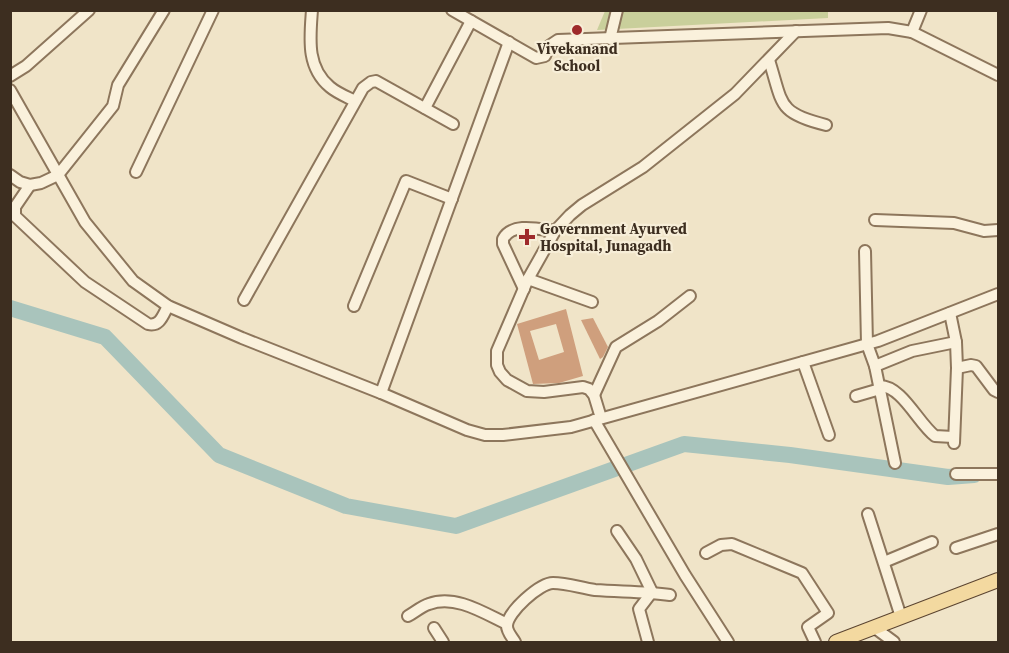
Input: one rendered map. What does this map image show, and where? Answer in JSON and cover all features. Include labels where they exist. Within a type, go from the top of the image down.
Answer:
[{"type":"main road","points":[[836,642],[998,580]]},
{"type":"street","points":[[10,76],[26,66],[89,10]]},
{"type":"street","points":[[136,172],[213,10]]},
{"type":"street","points":[[312,10],[310,47],[318,73],[331,89],[355,101]]},
{"type":"street","points":[[452,10],[536,58],[545,56],[549,46],[558,40],[888,28],[912,32],[999,75]]},
{"type":"street","points":[[610,39],[617,10]]},
{"type":"street","points":[[912,32],[921,10]]},
{"type":"street","points":[[10,175],[20,182],[30,184],[41,183],[58,174],[113,106],[118,85],[162,11]]},
{"type":"street","points":[[425,108],[471,21]]},
{"type":"street","points":[[728,642],[685,575],[598,419],[594,395],[589,389],[583,387],[544,392],[527,391],[507,380],[500,372],[497,364],[497,351],[526,284],[555,231],[582,205],[643,167],[735,94],[796,31]]},
{"type":"street","points":[[381,393],[509,42]]},
{"type":"street","points":[[769,60],[783,102],[789,112],[803,119],[826,125]]},
{"type":"street","points":[[244,300],[355,101],[370,82],[376,81],[453,124]]},
{"type":"street","points":[[10,90],[85,222],[133,281],[168,306],[485,435],[523,434],[571,427],[867,344],[999,294]]},
{"type":"street","points":[[354,306],[406,181],[452,199]]},
{"type":"street","points":[[30,184],[15,207],[15,216],[85,282],[148,324],[159,322],[168,306]]},
{"type":"street","points":[[875,220],[954,223],[975,229],[999,230]]},
{"type":"street","points":[[555,231],[517,229],[510,231],[503,239],[503,244],[526,284],[592,303]]},
{"type":"street","points":[[865,251],[867,344],[875,366],[895,463]]},
{"type":"street","points":[[594,395],[616,347],[658,321],[690,296]]},
{"type":"street","points":[[856,396],[886,386],[897,393],[935,436],[954,440],[957,368],[956,342],[950,313]]},
{"type":"street","points":[[875,366],[912,351],[956,342]]},
{"type":"street","points":[[803,362],[829,435]]},
{"type":"street","points":[[957,368],[971,364],[976,366],[994,390],[999,392]]},
{"type":"street","points":[[956,474],[999,474]]},
{"type":"street","points":[[868,514],[901,617]]},
{"type":"street","points":[[617,531],[636,559],[652,592]]},
{"type":"street","points":[[956,548],[999,534]]},
{"type":"street","points":[[884,562],[932,542]]},
{"type":"street","points":[[706,553],[721,545],[732,544],[802,573],[828,614],[808,627],[814,642]]},
{"type":"street","points":[[515,642],[507,624],[516,608],[546,584],[554,583],[593,590],[652,592],[670,595]]},
{"type":"street","points":[[648,642],[639,609],[652,592]]},
{"type":"street","points":[[408,616],[431,603],[449,600],[507,624]]},
{"type":"street","points":[[434,628],[443,642]]},
{"type":"street","points":[[875,628],[894,642]]},
{"type":"green space","points":[[605,11],[828,11],[828,18],[597,30]]},
{"type":"building","points":[[566,309],[583,376],[559,383],[533,384],[517,324]],"holes":[[[556,324],[564,352],[539,360],[530,331]]]},
{"type":"building","points":[[593,318],[608,347],[600,359],[581,320]]},
{"type":"waterway","points":[[10,308],[105,337],[219,455],[346,506],[456,526],[684,444],[790,455],[948,477],[974,475]]},
{"type":"place","name":"Vivekanand School","points":[[577,30]]},
{"type":"place","name":"Government Ayurved Hospital, Junagadh","points":[[527,237]]}]
